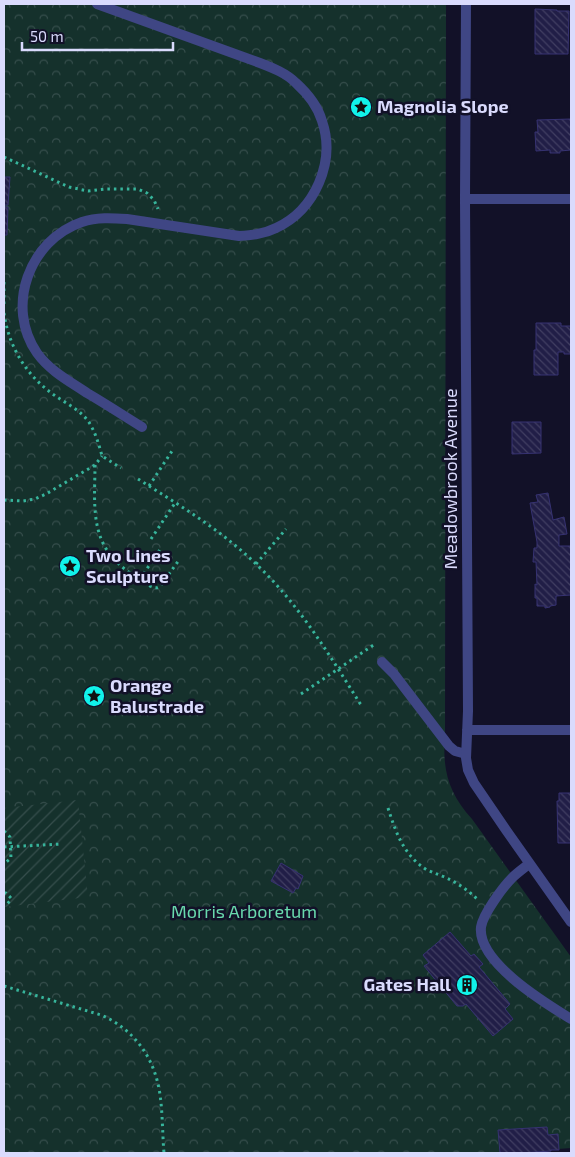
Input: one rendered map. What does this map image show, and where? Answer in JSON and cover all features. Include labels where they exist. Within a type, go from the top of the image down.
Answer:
[{"type":"street","points":[[96,4],[275,69],[297,84],[312,101],[322,120],[326,135],[325,163],[316,190],[308,203],[287,222],[276,228],[251,235],[239,236],[112,218],[98,219],[71,227],[50,241],[35,262],[26,281],[22,302],[22,314],[30,342],[48,365],[61,376],[142,428]]},
{"type":"street","name":"Meadowbrook Avenue","points":[[466,4],[468,602],[466,754],[468,770],[474,782],[571,922]]},
{"type":"street","points":[[466,199],[571,199]]},
{"type":"street","points":[[382,662],[394,674],[449,746],[466,754]]},
{"type":"street","points":[[467,730],[571,730]]},
{"type":"street","points":[[530,864],[512,878],[487,912],[481,926],[482,941],[490,957],[507,973],[540,1000],[571,1019]]},
{"type":"path","points":[[4,156],[69,187],[88,191],[138,189],[147,193],[154,200],[158,210],[158,224]]},
{"type":"path","points":[[4,282],[4,306]]},
{"type":"path","points":[[149,486],[174,448]]},
{"type":"path","points":[[4,500],[35,499],[56,489],[95,465],[102,456],[121,468]]},
{"type":"path","points":[[95,465],[96,524],[105,548],[112,558],[154,588],[158,588],[179,560]]},
{"type":"path","points":[[138,479],[228,539],[256,564],[284,593],[299,612],[361,705]]},
{"type":"path","points":[[151,539],[175,503]]},
{"type":"path","points":[[256,564],[286,529]]},
{"type":"path","points":[[140,579],[161,548]]},
{"type":"path","points":[[301,694],[375,644]]},
{"type":"path","points":[[388,808],[405,851],[427,870],[468,890],[487,912]]},
{"type":"path","points":[[4,831],[10,837],[11,847],[11,858],[4,864]]},
{"type":"path","points":[[4,848],[62,844]]},
{"type":"path","points":[[4,893],[11,898],[7,904],[4,904]]},
{"type":"path","points":[[4,986],[89,1011],[112,1020],[123,1027],[140,1044],[147,1054],[158,1080],[164,1153]]},
{"type":"green space","name":"Morris Arboretum","points":[[4,4],[446,4],[444,749],[446,771],[453,791],[464,810],[571,957],[571,1148],[503,1153],[4,1153]]},
{"type":"green space","points":[[78,800],[88,897],[4,907],[4,808]]},
{"type":"building","points":[[535,9],[569,11],[568,54],[535,54]]},
{"type":"building","points":[[571,119],[571,150],[560,151],[560,153],[550,153],[550,150],[536,151],[535,132],[538,132],[537,120]]},
{"type":"building","points":[[4,177],[10,177],[8,205],[4,205]]},
{"type":"building","points":[[4,207],[8,207],[7,235],[4,235]]},
{"type":"building","points":[[536,323],[561,323],[561,326],[571,326],[571,354],[558,352],[558,375],[534,375]]},
{"type":"building","points":[[512,422],[541,422],[541,453],[512,454]]},
{"type":"building","points":[[548,493],[553,520],[564,517],[567,534],[559,535],[559,546],[571,546],[571,595],[556,596],[556,605],[545,608],[545,606],[537,606],[537,598],[535,598],[535,584],[537,585],[536,562],[533,562],[534,548],[537,548],[537,542],[530,503],[538,502],[536,495]]},
{"type":"building","points":[[559,793],[571,793],[571,843],[558,843],[557,801],[559,801]]},
{"type":"building","points":[[281,863],[303,876],[298,889],[296,888],[293,893],[271,881]]},
{"type":"building","name":"Gates Hall","points":[[450,932],[471,956],[474,954],[483,964],[479,967],[510,1004],[505,1009],[513,1019],[493,1036],[466,1004],[457,1006],[424,966],[429,963],[423,955]]},
{"type":"building","points":[[547,1127],[548,1135],[558,1134],[559,1150],[500,1153],[498,1130]]},
{"type":"place","name":"Magnolia Slope","points":[[361,107]]},
{"type":"place","name":"Two Lines Sculpture","points":[[70,566]]},
{"type":"place","name":"Orange Balustrade","points":[[94,696]]},
{"type":"place","name":"Gates Hall","points":[[467,985]]}]
